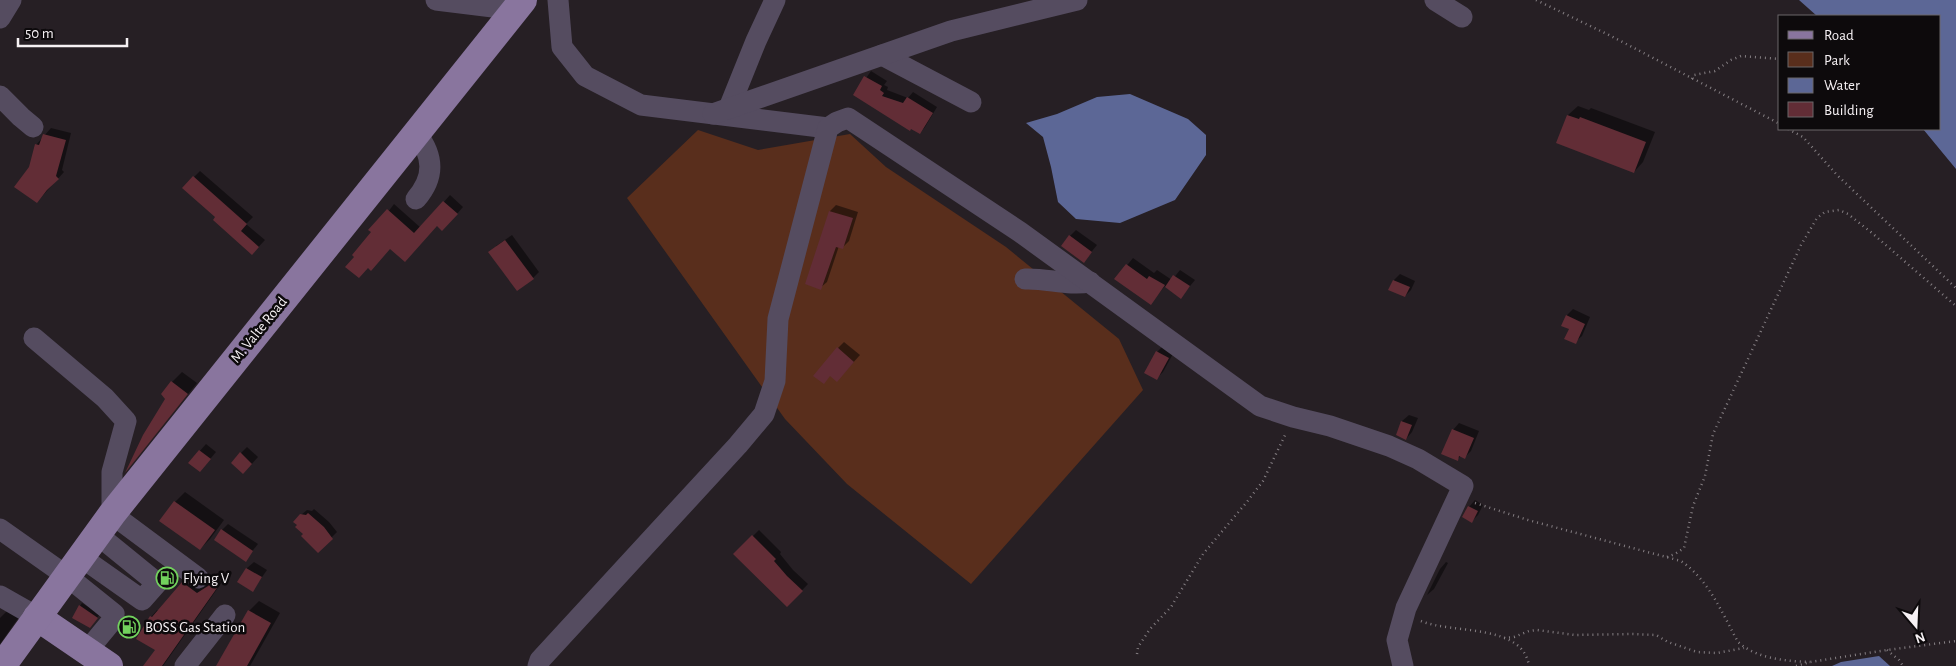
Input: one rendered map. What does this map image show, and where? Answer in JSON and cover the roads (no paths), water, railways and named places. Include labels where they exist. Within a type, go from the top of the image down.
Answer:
[{"type":"main road","name":"M. Valte Road","points":[[2,666],[105,524],[520,5]]},
{"type":"main road","points":[[37,617],[98,659]]},
{"type":"street","points":[[0,18],[11,0]]},
{"type":"street","points":[[436,0],[520,5]]},
{"type":"street","points":[[558,0],[562,47],[585,76],[641,105],[721,111],[828,128]]},
{"type":"street","points":[[721,111],[775,0]]},
{"type":"street","points":[[1000,0],[1015,16]]},
{"type":"street","points":[[721,111],[951,32],[1077,0]]},
{"type":"street","points":[[1435,0],[1462,17]]},
{"type":"street","points":[[882,56],[971,102]]},
{"type":"street","points":[[0,96],[33,127]]},
{"type":"street","points":[[538,666],[540,660],[738,445],[764,414],[775,381],[778,319],[828,128],[848,118],[1020,232],[1260,406],[1293,418],[1330,426],[1388,446],[1418,460],[1463,486],[1406,608],[1397,640],[1403,666]]},
{"type":"street","points":[[416,133],[425,145],[429,155],[430,167],[428,180],[416,199]]},
{"type":"street","points":[[1025,279],[1040,278],[1073,283],[1090,282]]},
{"type":"street","points":[[0,529],[142,600],[157,583],[105,524],[112,472],[126,421],[105,398],[34,338]]},
{"type":"street","points":[[105,524],[198,578]]},
{"type":"street","points":[[74,567],[114,614],[98,659]]},
{"type":"street","points":[[0,596],[37,617]]},
{"type":"street","points":[[185,666],[225,615]]},
{"type":"water","points":[[1799,0],[1956,0],[1956,169],[1924,130],[1941,130],[1941,15],[1816,15]]},
{"type":"water","points":[[1130,94],[1188,119],[1206,135],[1206,155],[1175,200],[1120,223],[1076,219],[1058,202],[1043,137],[1026,123],[1057,114],[1097,97]]},
{"type":"water","points":[[1879,656],[1890,666],[1832,666],[1841,662]]},
{"type":"place","name":"Flying V","points":[[167,578]]},
{"type":"place","name":"BOSS Gas Station","points":[[129,627]]}]
